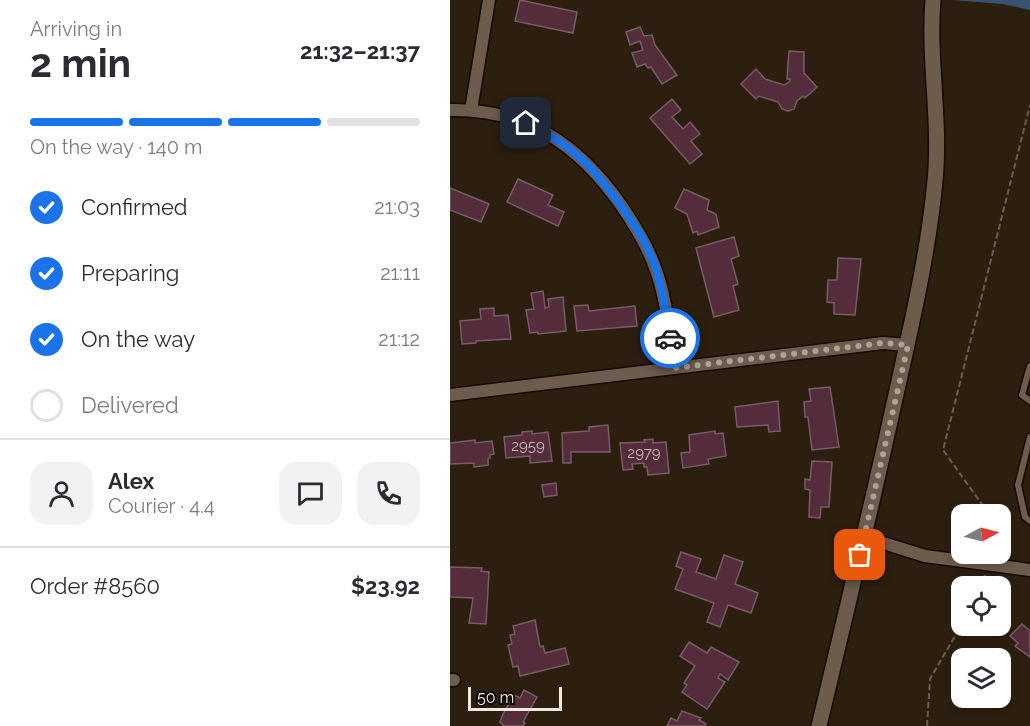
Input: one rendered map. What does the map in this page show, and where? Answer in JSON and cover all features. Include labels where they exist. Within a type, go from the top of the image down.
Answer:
[{"type":"street","points":[[471,110],[489,0]]},
{"type":"street","points":[[819,726],[908,345],[923,267],[936,180],[930,30],[933,0]]},
{"type":"street","points":[[450,110],[471,110],[507,116],[544,131],[576,152],[603,180],[637,229],[654,264],[664,299],[674,368]]},
{"type":"street","points":[[450,394],[883,343],[908,345]]},
{"type":"street","points":[[864,537],[925,556],[1030,570]]},
{"type":"lane","points":[[1030,366],[1022,395],[1030,401]]},
{"type":"lane","points":[[1030,436],[1018,484],[1025,517],[1030,521]]},
{"type":"path","points":[[982,504],[943,450],[1030,105]]},
{"type":"path","points":[[927,726],[930,680],[955,636]]},
{"type":"water","points":[[952,0],[1030,0],[1030,10],[1003,4]]},
{"type":"building","points":[[520,0],[577,12],[573,33],[515,21]]},
{"type":"building","points":[[640,27],[644,36],[652,35],[655,45],[677,75],[662,84],[651,67],[648,68],[645,64],[637,67],[632,53],[643,50],[640,41],[630,45],[626,32]]},
{"type":"building","points":[[789,51],[804,52],[804,73],[817,87],[805,98],[803,96],[797,101],[794,109],[788,111],[782,109],[778,102],[759,96],[756,99],[741,84],[756,69],[765,79],[784,85],[790,81],[787,79]]},
{"type":"building","points":[[672,99],[681,110],[672,117],[683,129],[690,122],[700,134],[691,141],[702,154],[690,164],[650,118]]},
{"type":"building","points":[[518,179],[553,195],[548,205],[564,212],[558,226],[507,202]]},
{"type":"building","points":[[450,188],[489,204],[481,222],[450,210]]},
{"type":"building","points":[[684,189],[709,200],[707,210],[716,214],[719,227],[698,235],[697,231],[693,233],[687,214],[675,208]]},
{"type":"building","points":[[734,237],[739,256],[731,259],[738,284],[733,286],[739,310],[714,317],[696,248]]},
{"type":"building","points":[[838,258],[861,259],[855,315],[834,314],[834,303],[827,302],[828,280],[837,280]]},
{"type":"building","points":[[543,291],[545,308],[549,307],[548,299],[563,297],[566,331],[530,333],[526,310],[534,309],[531,293]]},
{"type":"building","points":[[588,305],[589,311],[635,306],[637,326],[577,331],[574,306]]},
{"type":"building","points":[[494,308],[494,316],[508,315],[511,339],[462,344],[460,321],[481,319],[480,309]]},
{"type":"building","points":[[830,387],[839,447],[812,450],[804,402],[811,401],[809,389]]},
{"type":"building","points":[[778,401],[780,431],[769,432],[768,425],[737,427],[735,407]]},
{"type":"building","points":[[608,425],[610,452],[571,452],[571,463],[563,463],[562,433],[589,431],[589,427]]},
{"type":"building","points":[[532,431],[532,434],[548,432],[552,461],[530,463],[530,456],[506,458],[504,437],[522,435],[522,432]]},
{"type":"building","points":[[715,431],[715,434],[723,433],[726,456],[708,459],[709,464],[683,468],[681,453],[690,452],[689,435]]},
{"type":"building","points":[[653,439],[653,443],[666,442],[669,473],[648,475],[644,463],[632,464],[633,469],[623,470],[620,443],[645,442],[644,440]]},
{"type":"building","points":[[475,440],[475,443],[492,441],[494,454],[490,455],[488,465],[474,467],[474,463],[450,464],[450,443]]},
{"type":"building","points":[[812,461],[832,462],[829,507],[821,507],[820,518],[809,517],[810,490],[805,489],[805,479],[810,480]]},
{"type":"building","points":[[556,483],[557,495],[544,497],[542,485]]},
{"type":"building","points":[[681,552],[701,559],[696,572],[716,579],[724,555],[743,562],[735,584],[758,593],[751,613],[728,605],[720,627],[707,622],[714,603],[675,589],[683,569],[676,566]]},
{"type":"building","points":[[450,567],[482,568],[481,571],[489,572],[486,624],[469,623],[473,598],[450,597]]},
{"type":"building","points":[[535,620],[540,647],[543,646],[545,653],[565,648],[569,664],[520,676],[518,666],[513,667],[508,645],[512,644],[510,635],[515,634],[513,626]]},
{"type":"building","points":[[1022,624],[1030,631],[1030,657],[1015,646],[1018,643],[1011,635]]},
{"type":"building","points":[[689,642],[707,653],[711,647],[739,662],[728,680],[720,674],[718,678],[725,682],[707,709],[682,692],[687,685],[684,683],[695,666],[680,656]]},
{"type":"building","points":[[524,690],[537,697],[523,722],[525,723],[523,726],[504,726],[500,722],[503,714],[514,695],[520,698]]},
{"type":"building","points":[[682,711],[701,718],[699,720],[706,724],[705,726],[667,726],[671,718],[677,721]]},
{"type":"way so far","points":[[670,338],[674,368],[883,343],[908,345],[860,555]]},
{"type":"route","points":[[526,123],[544,131],[576,152],[603,180],[637,229],[654,264],[664,299],[670,338]]}]
